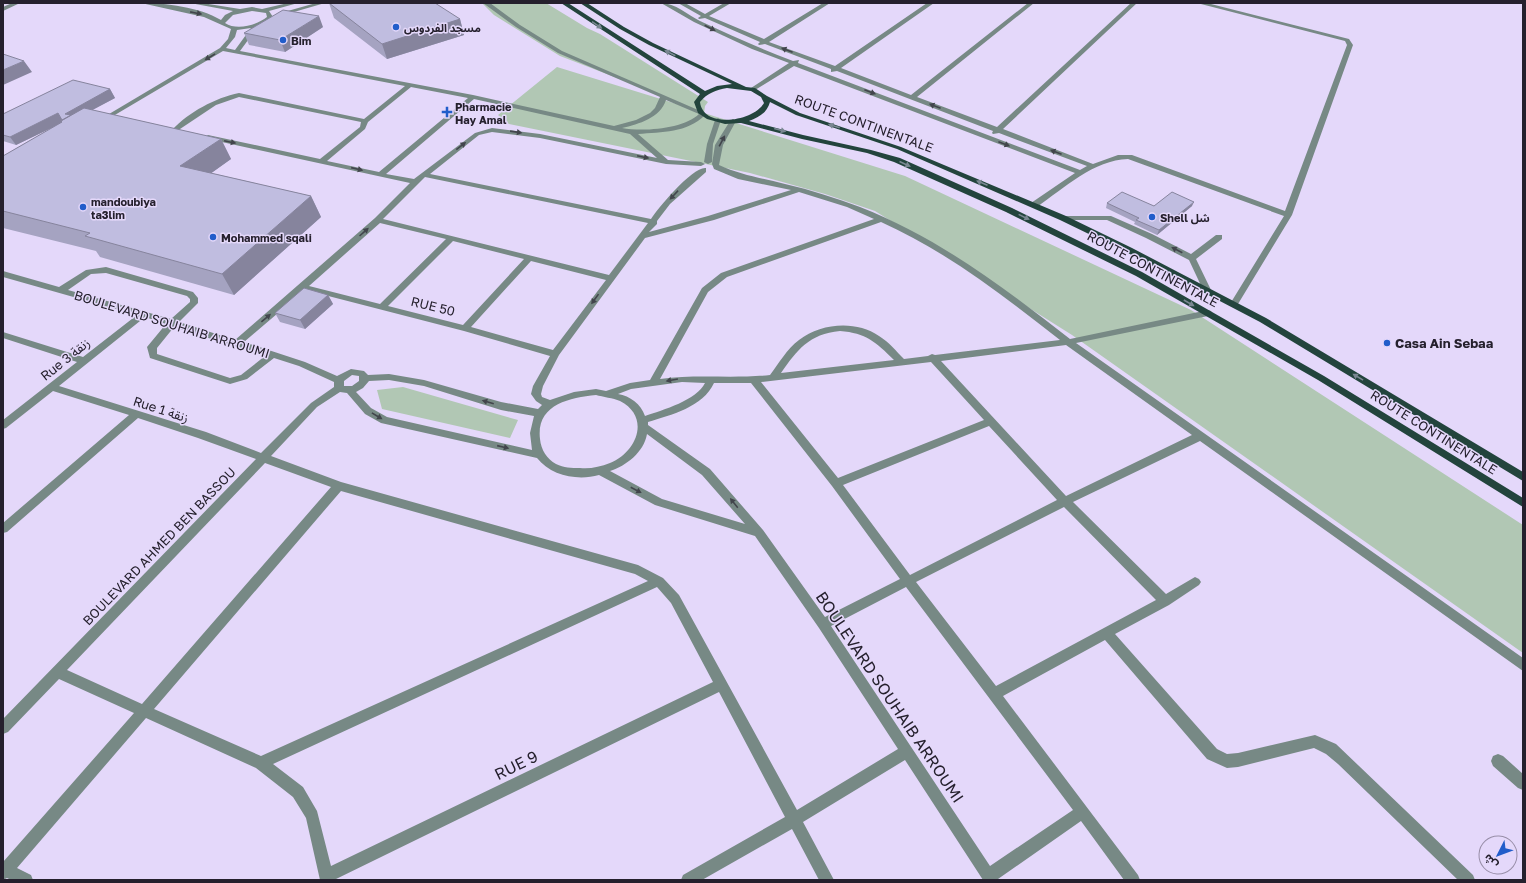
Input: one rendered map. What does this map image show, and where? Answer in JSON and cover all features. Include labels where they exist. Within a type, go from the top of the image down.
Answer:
[{"type":"main road","points":[[564,3],[704,93]]},
{"type":"main road","points":[[583,3],[622,28],[651,44],[743,87]]},
{"type":"main road","points":[[753,89],[743,87],[722,87],[704,93],[697,102],[697,107],[702,113],[718,120],[738,121],[761,114],[766,109],[766,98]]},
{"type":"main road","name":"ROUTE CONTINENTALE","points":[[753,89],[766,98],[798,114],[899,148],[1064,218],[1207,290],[1263,320],[1523,477]]},
{"type":"main road","name":"ROUTE CONTINENTALE","points":[[738,121],[802,137],[869,151],[897,160],[1016,213],[1139,274],[1208,313],[1321,378],[1523,503]]},
{"type":"street","points":[[3,9],[17,3]]},
{"type":"street","points":[[144,3],[206,15],[216,18],[224,25],[234,28],[256,25],[262,23],[270,17],[322,3]]},
{"type":"street","points":[[193,3],[244,10],[264,10],[295,3]]},
{"type":"street","points":[[222,49],[473,97],[632,132],[680,128],[696,121],[702,113],[560,52],[518,26],[486,3]]},
{"type":"street","points":[[664,3],[696,21],[754,48],[1081,173]]},
{"type":"street","points":[[681,3],[705,16],[765,42],[1093,166]]},
{"type":"street","points":[[696,21],[728,3]]},
{"type":"street","points":[[754,48],[827,3]]},
{"type":"street","points":[[826,76],[932,3]]},
{"type":"street","points":[[913,97],[1031,3]]},
{"type":"street","points":[[989,138],[1134,3]]},
{"type":"street","points":[[1200,3],[1347,40],[1350,45],[1288,215],[1234,304]]},
{"type":"street","points":[[222,22],[226,17],[244,10]]},
{"type":"street","points":[[264,10],[270,14],[270,17]]},
{"type":"street","points":[[236,52],[256,25]]},
{"type":"street","points":[[97,124],[114,117],[222,49],[229,42],[234,33],[234,28]]},
{"type":"street","points":[[753,89],[804,56]]},
{"type":"street","points":[[322,161],[363,128],[365,121],[410,85]]},
{"type":"street","points":[[182,131],[171,129],[210,105],[226,98],[239,95],[365,121]]},
{"type":"street","points":[[614,127],[636,122],[650,115],[660,107],[664,96]]},
{"type":"street","points":[[380,174],[473,97]]},
{"type":"street","points":[[718,120],[710,144],[714,164],[726,172],[739,177],[799,190],[858,209],[881,219],[939,250],[966,267],[1068,342],[1523,665]]},
{"type":"street","points":[[714,164],[719,145],[738,121]]},
{"type":"street","points":[[237,343],[378,220],[415,182],[477,134],[492,130],[540,136],[666,162],[702,167],[714,164]]},
{"type":"street","points":[[632,132],[666,162]]},
{"type":"street","points":[[198,135],[415,182]]},
{"type":"street","points":[[1034,205],[1093,166],[1121,156],[1130,156],[1288,215]]},
{"type":"street","points":[[550,405],[539,399],[536,394],[538,386],[555,354],[610,278],[674,194],[702,167]]},
{"type":"street","points":[[424,175],[654,222]]},
{"type":"street","points":[[643,236],[711,218],[799,190]]},
{"type":"street","points":[[1064,218],[1108,218],[1149,236],[1192,258],[1207,290]]},
{"type":"street","points":[[652,384],[705,290],[724,275],[740,268],[881,219]]},
{"type":"street","points":[[378,220],[528,259],[610,278]]},
{"type":"street","points":[[1192,258],[1219,237]]},
{"type":"street","points":[[383,306],[451,239]]},
{"type":"street","points":[[465,328],[528,259]]},
{"type":"street","points":[[61,290],[89,272],[106,270],[190,294],[194,298],[194,303],[172,323],[152,347],[153,356],[230,381],[244,377],[272,355]]},
{"type":"street","name":"BOULEVARD SOUHAIB ARROUMI","points":[[3,274],[144,314],[302,364],[342,386],[368,411],[384,420],[539,455]]},
{"type":"street","name":"RUE 50","points":[[303,287],[383,306],[555,354]]},
{"type":"street","points":[[609,393],[630,386],[652,384],[682,378],[754,380],[932,357],[1068,342],[1208,313]]},
{"type":"street","name":"Rue 3 زنقة","points":[[3,425],[83,360],[144,314]]},
{"type":"street","points":[[773,377],[794,350],[804,340],[809,336],[829,329],[848,328],[872,335],[901,361]]},
{"type":"street","points":[[3,335],[83,360]]},
{"type":"street","points":[[932,357],[1065,500],[1166,600]]},
{"type":"street","points":[[351,372],[361,373],[365,378],[358,387],[342,386],[341,377],[351,372]]},
{"type":"street","points":[[365,378],[389,377],[424,383],[501,406],[539,413]]},
{"type":"street","points":[[644,423],[689,402],[705,391],[711,379]]},
{"type":"street","points":[[754,380],[836,482],[907,580],[1132,880]]},
{"type":"street","name":"BOULEVARD AHMED BEN BASSOU","points":[[3,728],[314,405],[342,386]]},
{"type":"street","name":"Rue 1 زنقة","points":[[51,387],[202,436],[339,486],[638,570],[660,581]]},
{"type":"street","points":[[579,393],[609,393],[623,397],[634,405],[644,423],[641,440],[633,453],[619,464],[601,471],[582,474],[564,471],[549,464],[539,455],[534,443],[534,430],[539,413],[550,405],[564,398],[579,393]]},
{"type":"street","points":[[3,529],[136,415]]},
{"type":"street","points":[[836,482],[991,421]]},
{"type":"street","name":"BOULEVARD SOUHAIB ARROUMI","points":[[644,423],[706,472],[758,533],[823,624],[990,878]]},
{"type":"street","points":[[823,624],[1065,500],[1200,436]]},
{"type":"street","points":[[601,471],[659,502],[758,533]]},
{"type":"street","points":[[26,880],[5,871],[339,486]]},
{"type":"street","points":[[261,763],[660,581],[675,599],[720,685],[795,819],[827,880]]},
{"type":"street","points":[[994,694],[1107,633],[1195,582]]},
{"type":"street","points":[[1107,633],[1212,754],[1227,761],[1238,760],[1315,741],[1331,749],[1468,880]]},
{"type":"street","points":[[57,672],[143,712],[261,763],[298,792],[312,816],[327,877]]},
{"type":"street","name":"RUE 9","points":[[327,877],[720,685]]},
{"type":"street","points":[[688,880],[795,819],[906,752]]},
{"type":"street","points":[[1498,761],[1523,783]]},
{"type":"street","points":[[990,878],[1082,812]]},
{"type":"green space","points":[[482,3],[546,3],[587,28],[600,34],[708,102],[705,106],[704,113],[905,176],[1191,310],[1523,525],[1523,653],[1072,335],[875,211],[825,194],[750,173],[509,124],[498,115],[557,67],[690,108],[651,91],[560,56],[494,15]]},
{"type":"green space","points":[[403,387],[518,420],[510,438],[382,409],[377,390]]},
{"type":"building","points":[[329,3],[435,3],[460,19],[382,44]]},
{"type":"building","points":[[283,10],[319,16],[280,40],[244,33]]},
{"type":"building","points":[[3,54],[24,61],[3,70]]},
{"type":"building","points":[[73,80],[110,89],[65,114],[71,115],[62,120],[58,113],[10,137],[3,135],[3,114]]},
{"type":"building","points":[[84,108],[221,139],[180,166],[311,196],[222,274],[85,236],[90,233],[3,211],[3,156]]},
{"type":"building","name":"Shell شل","points":[[1122,192],[1154,206],[1172,192],[1194,202],[1159,230],[1136,220],[1139,218],[1107,203]]},
{"type":"building","points":[[304,288],[328,295],[300,320],[275,313]]},
{"type":"place","name":"مسجد الفردوس","points":[[396,27]]},
{"type":"place","name":"Bim","points":[[283,40]]},
{"type":"place","name":"Pharmacie Hay Amal","points":[[447,112]]},
{"type":"place","name":"mandoubiya ta3lim","points":[[83,207]]},
{"type":"place","name":"Shell شل","points":[[1152,217]]},
{"type":"place","name":"Mohammed sqali","points":[[213,237]]},
{"type":"place","name":"Casa Ain Sebaa","points":[[1387,343]]}]
